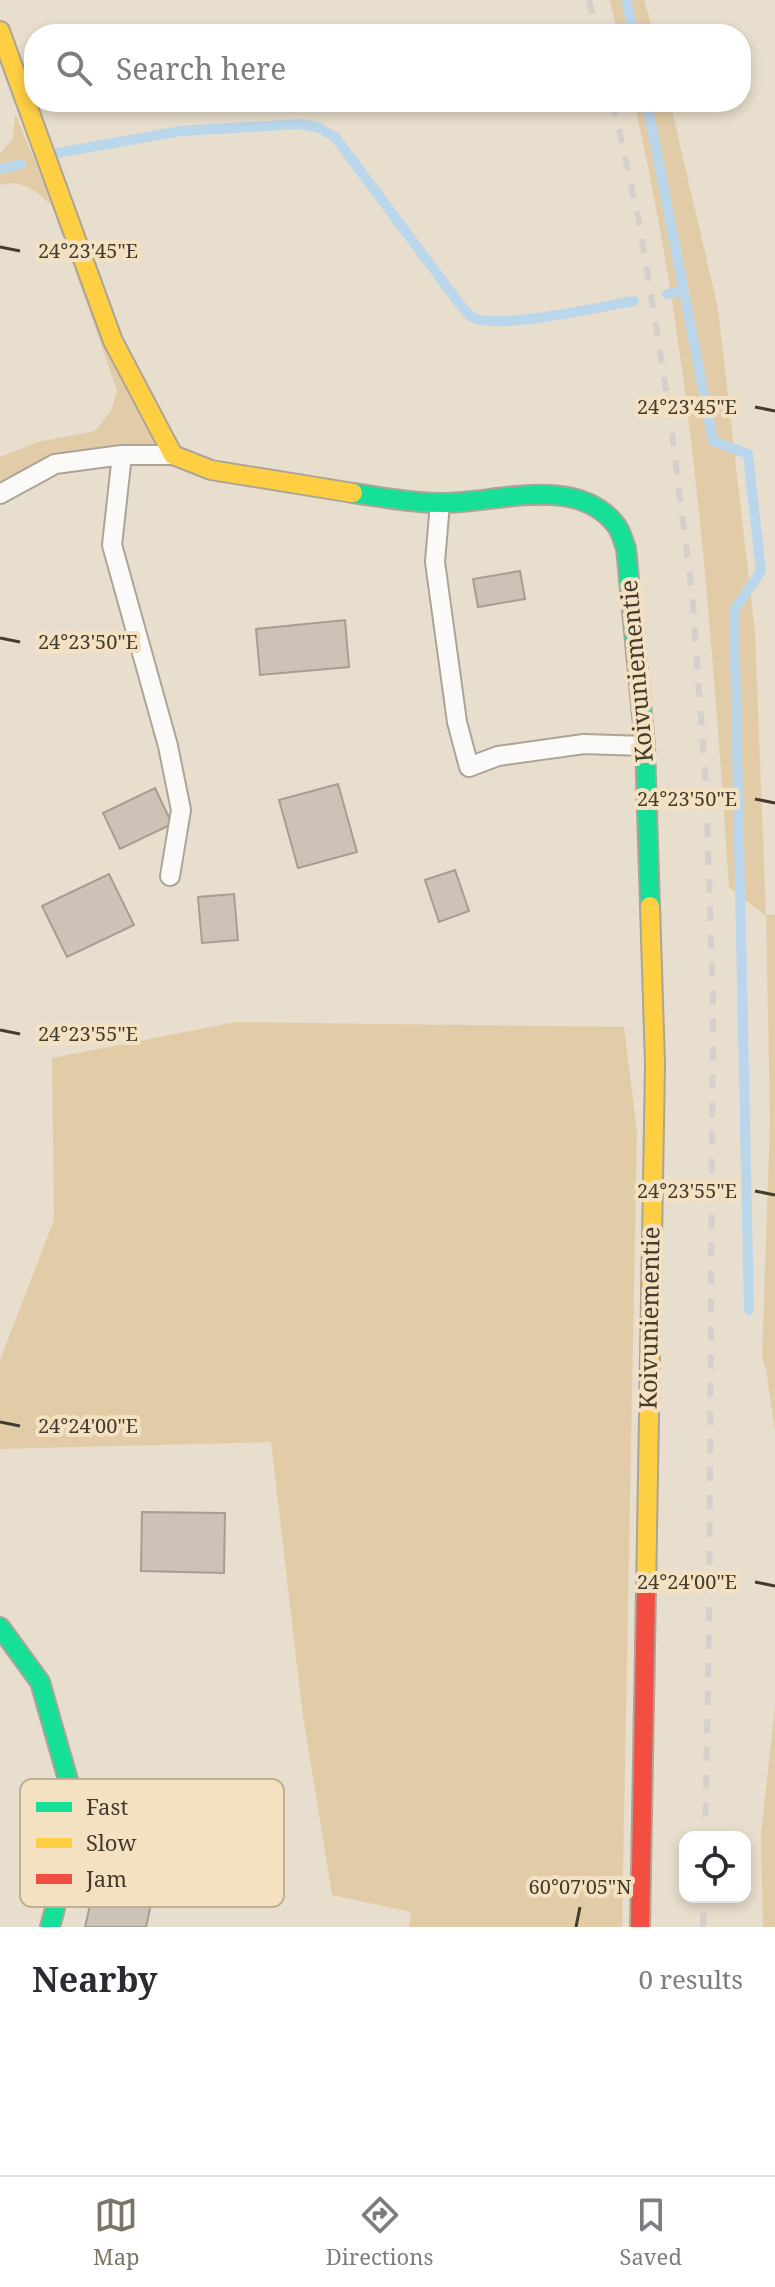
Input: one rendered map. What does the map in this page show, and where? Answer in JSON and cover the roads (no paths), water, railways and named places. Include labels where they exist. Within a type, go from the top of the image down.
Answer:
[{"type":"street","points":[[0,31],[24,97]]},
{"type":"street","points":[[30,112],[113,341],[173,455]]},
{"type":"street","name":"Koivuniementie","points":[[173,455],[211,470],[359,494],[440,503],[536,494],[561,496],[601,510],[618,527],[626,548],[645,746],[655,1064],[640,1927]]},
{"type":"street","points":[[0,1627],[8,1650],[40,1682],[68,1779]]},
{"type":"street","points":[[50,1927],[55,1907]]},
{"type":"lane","points":[[0,494],[55,464],[122,455],[173,455]]},
{"type":"lane","points":[[122,455],[112,545],[168,746],[181,810],[170,876]]},
{"type":"lane","points":[[440,503],[435,562],[457,722],[469,767],[498,756],[584,744],[645,746]]},
{"type":"waterway","points":[[626,0],[632,24]]},
{"type":"waterway","points":[[649,112],[713,441],[748,454],[761,571],[734,610],[749,1310]]},
{"type":"waterway","points":[[57,153],[181,131],[301,124],[319,128],[335,137],[472,317],[484,321],[525,319],[634,301]]},
{"type":"waterway","points":[[0,169],[21,164]]},
{"type":"waterway","points":[[667,294],[683,290]]},
{"type":"railway","points":[[589,0],[595,24]]},
{"type":"railway","points":[[615,112],[639,221],[669,409],[692,593],[706,787],[713,1002],[705,1831]]},
{"type":"railway","points":[[703,1927],[704,1903]]}]
